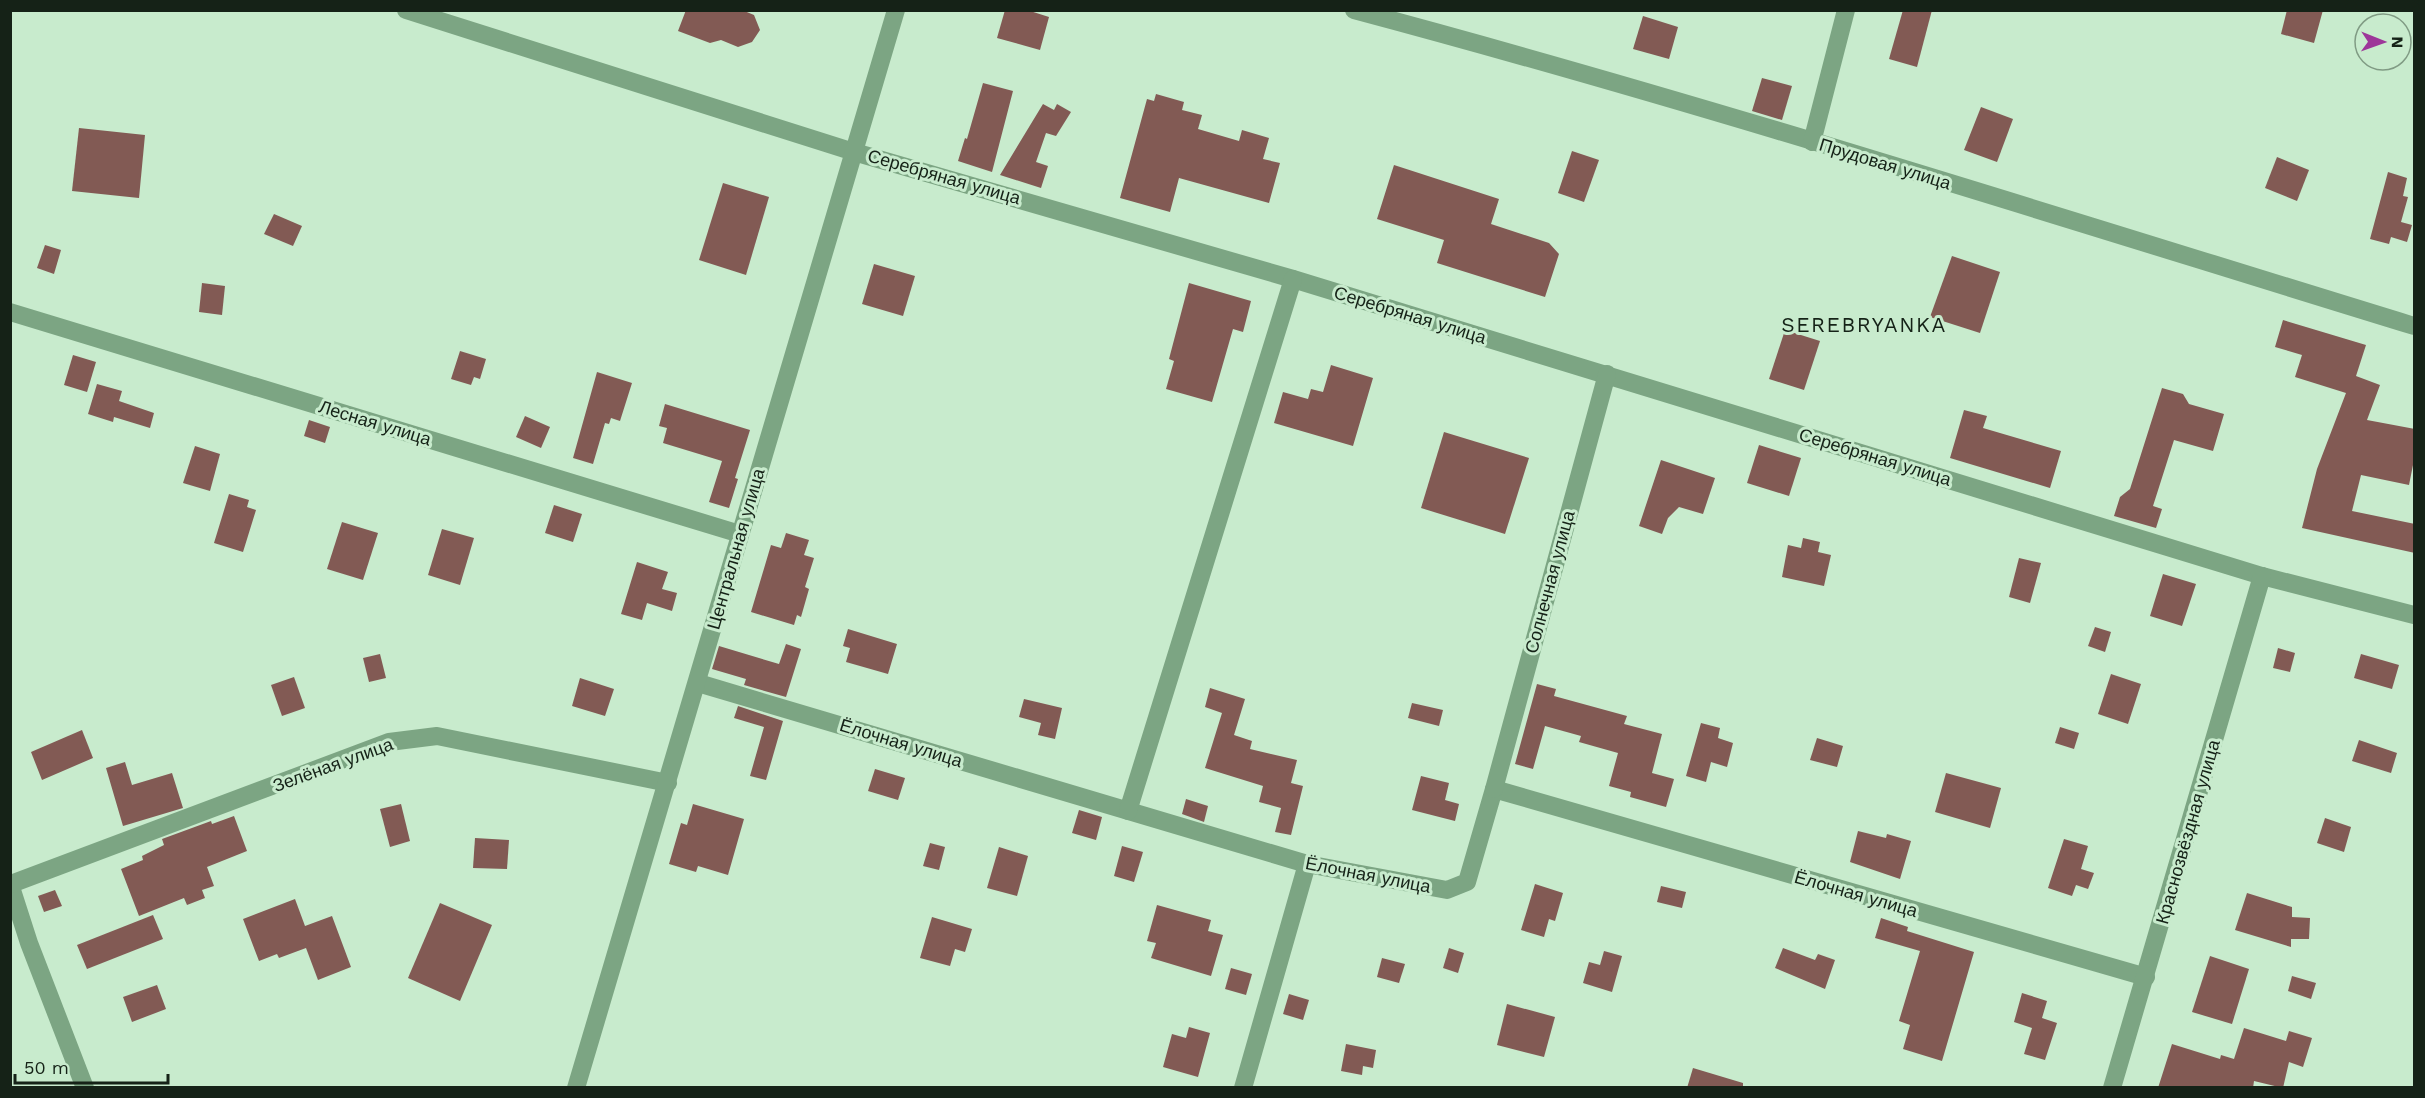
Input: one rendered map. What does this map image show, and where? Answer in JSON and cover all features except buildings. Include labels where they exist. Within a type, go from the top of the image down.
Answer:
[{"type":"street","name":"Серебряная улица","points":[[406,10],[854,152],[1293,279],[2262,576],[2415,615]]},
{"type":"street","name":"Центральная улица","points":[[576,1088],[896,10]]},
{"type":"street","name":"Прудовая улица","points":[[1354,10],[1478,43],[1812,142],[2415,326]]},
{"type":"street","points":[[1812,142],[1846,10]]},
{"type":"street","points":[[1128,811],[1293,279]]},
{"type":"street","name":"Лесная улица","points":[[10,312],[740,534]]},
{"type":"street","name":"Солнечная улица","points":[[1494,789],[1607,374]]},
{"type":"street","name":"Краснозвёздная улица","points":[[2112,1088],[2262,576]]},
{"type":"street","name":"Ёлочная улица","points":[[698,683],[1306,864],[1447,890],[1467,882],[1494,789],[2146,977]]},
{"type":"street","name":"Зелёная улица","points":[[11,884],[389,742],[437,736],[668,783]]},
{"type":"street","points":[[1243,1088],[1306,864]]},
{"type":"street","points":[[11,884],[29,943],[85,1088]]},
{"type":"district","name":"SEREBRYANKA","points":[[1864,325]]}]
